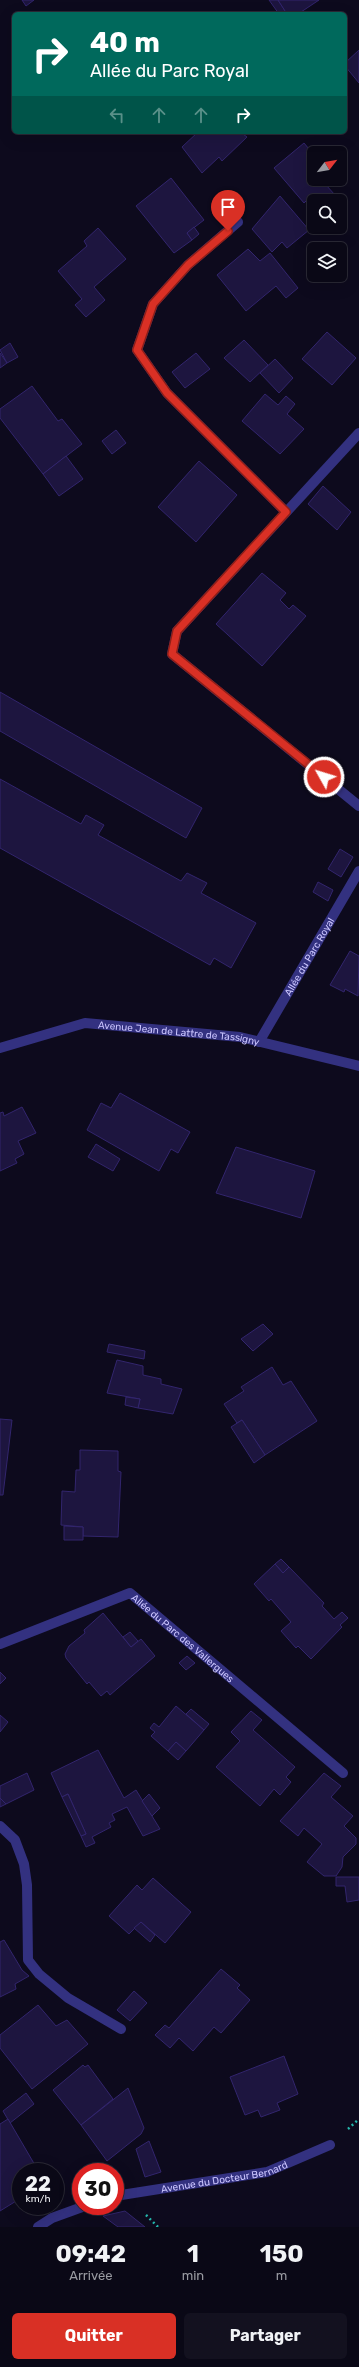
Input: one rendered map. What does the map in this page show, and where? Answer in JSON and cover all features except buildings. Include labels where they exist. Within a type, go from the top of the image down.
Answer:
[{"type":"street","points":[[238,222],[188,265],[153,304],[137,350],[167,393],[286,512]]},
{"type":"street","points":[[359,433],[177,631],[172,654],[359,806]]},
{"type":"street","name":"Allée du Parc Royal","points":[[259,1042],[359,871]]},
{"type":"street","name":"Avenue Jean de Lattre de Tassigny","points":[[0,1048],[85,1023],[240,1037],[359,1066]]},
{"type":"street","name":"Allée du Parc des Vallergues","points":[[0,1644],[130,1593],[343,1773]]},
{"type":"street","points":[[0,1826],[15,1840],[24,1864],[28,1960],[39,1974],[68,1998],[121,2029]]},
{"type":"street","name":"Avenue du Docteur Bernard","points":[[124,2195],[267,2172],[330,2145]]},
{"type":"street","points":[[38,2227],[52,2218],[72,2211]]},
{"type":"route","points":[[228,231],[188,265],[153,304],[137,350],[167,393],[286,512],[177,631],[172,654],[324,777]]}]
